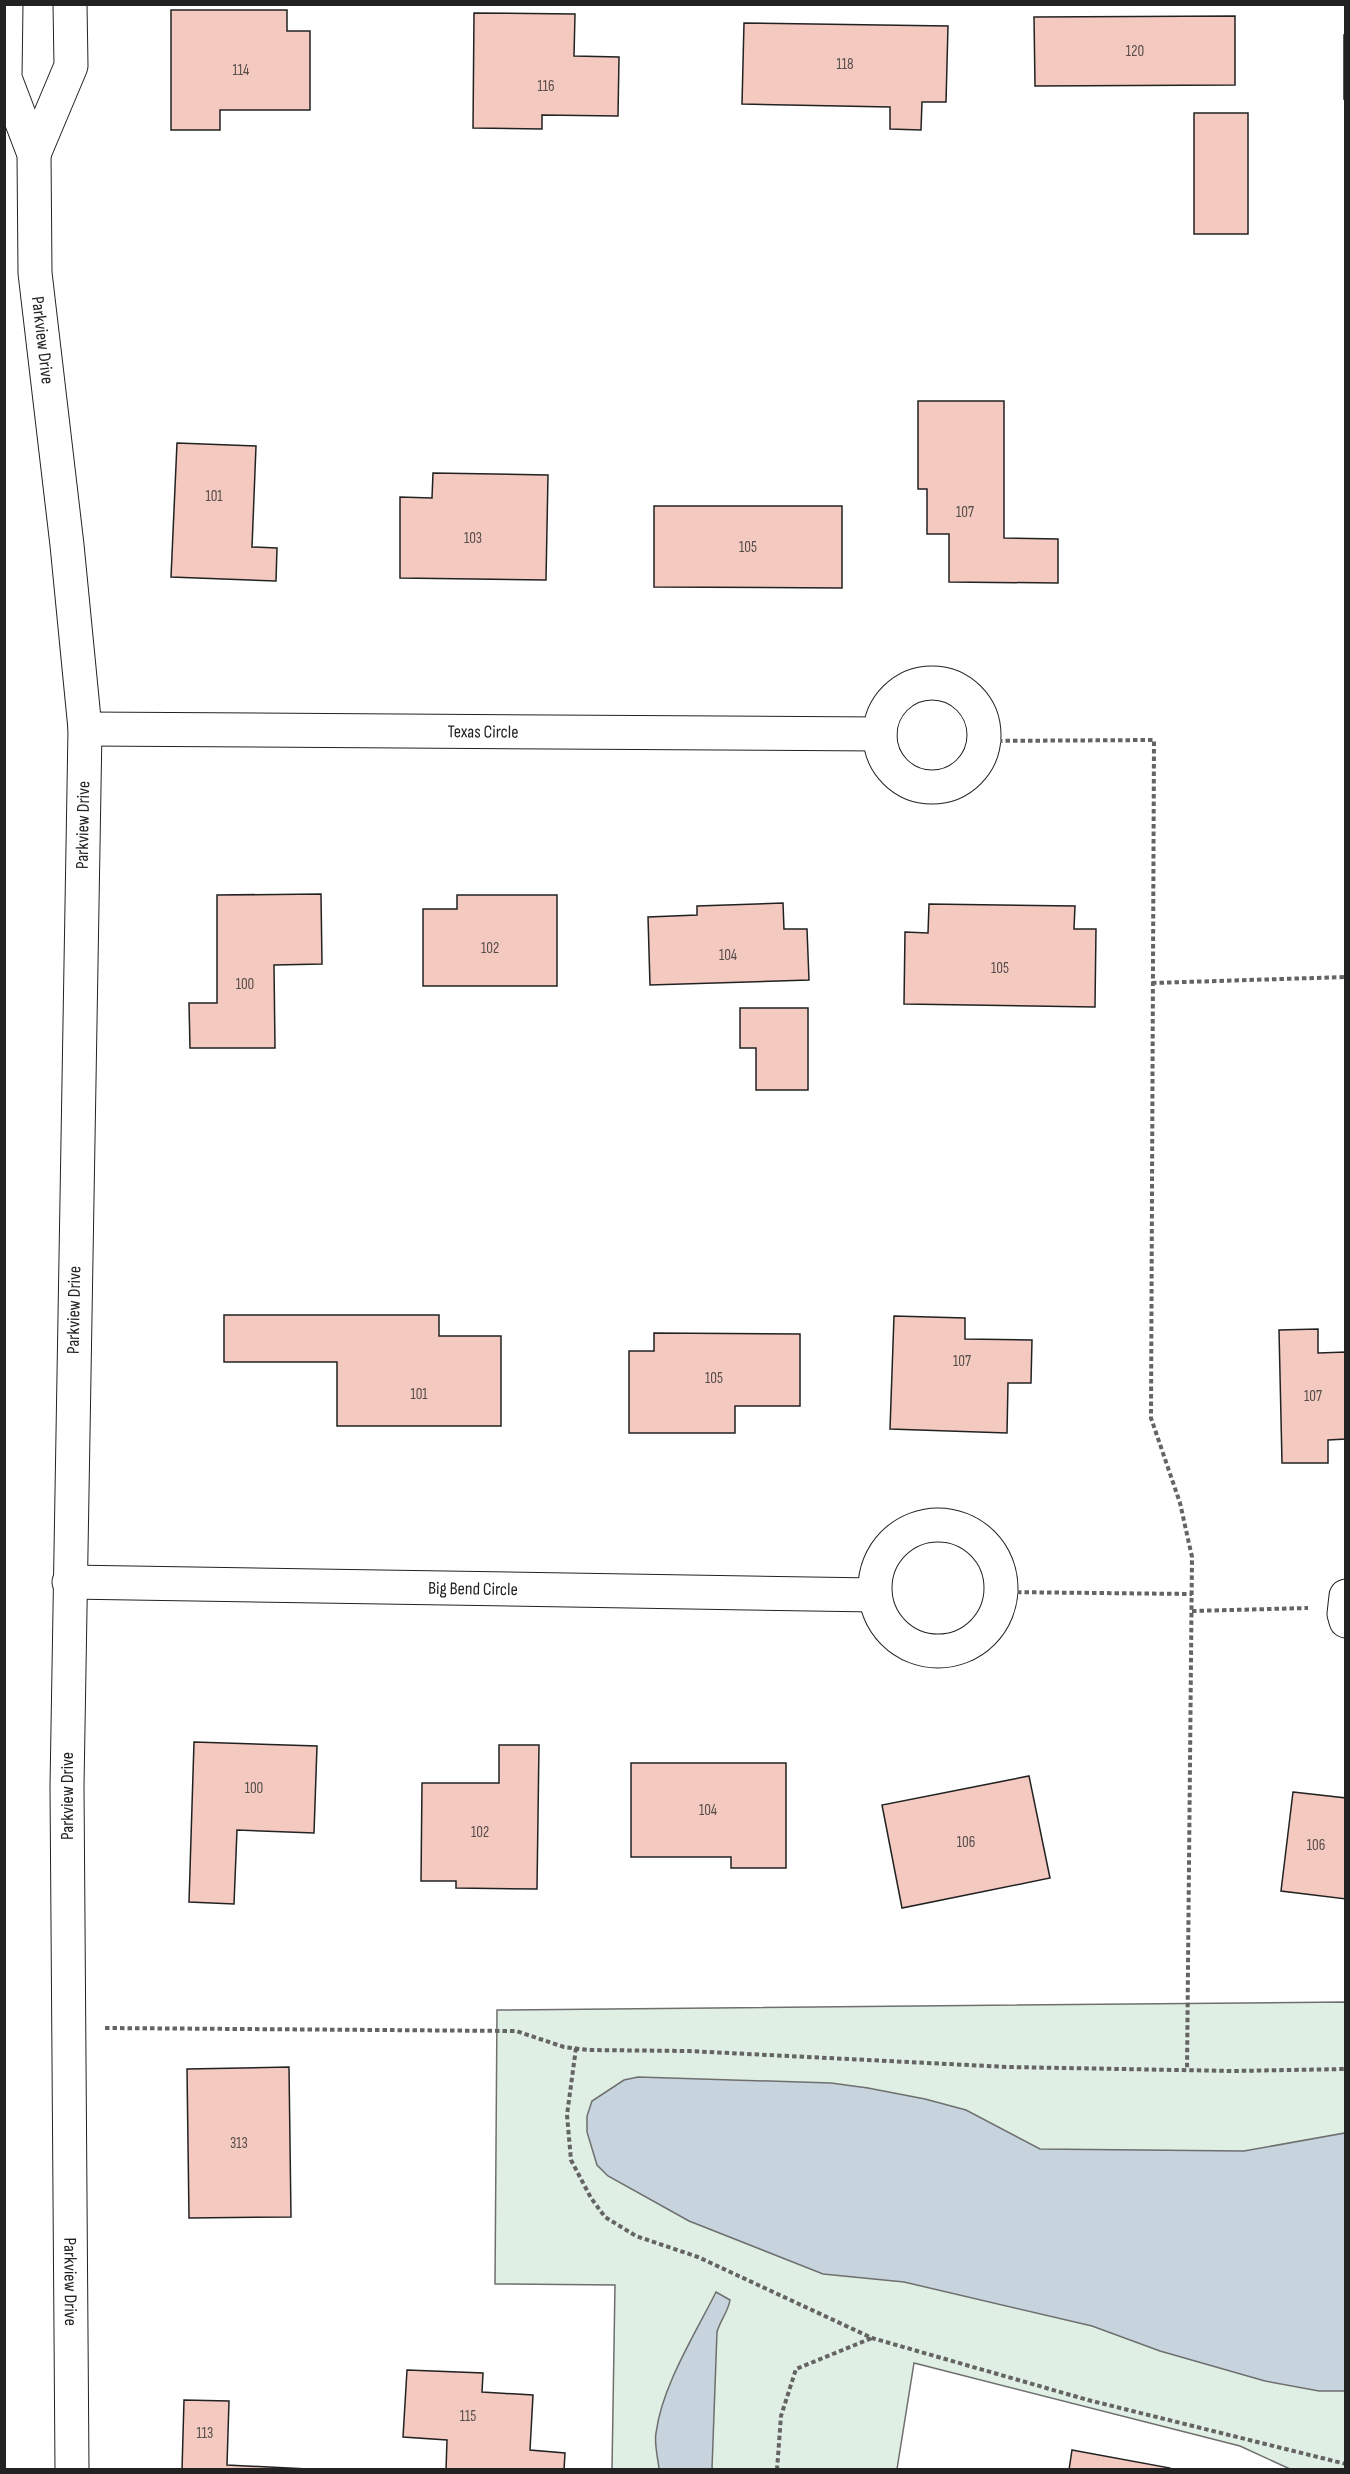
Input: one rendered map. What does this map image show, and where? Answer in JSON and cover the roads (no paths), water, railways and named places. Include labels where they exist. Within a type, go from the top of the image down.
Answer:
[{"type":"street","name":"Parkview Drive","points":[[6,4],[5,78],[33,154],[35,273],[67,545],[85,729],[67,1786],[72,2469]]},
{"type":"street","name":"Parkview Drive","points":[[33,154],[70,66],[70,4]]},
{"type":"street","points":[[923,684],[941,684],[958,690],[972,701],[981,717],[985,734],[982,750],[975,766],[948,786],[932,788],[916,785],[901,777],[890,766],[882,750],[880,734],[883,717],[893,701],[906,690],[923,684]]},
{"type":"street","name":"Texas Circle","points":[[85,729],[880,734]]},
{"type":"street","points":[[937,1524],[957,1527],[976,1536],[991,1551],[1000,1570],[1002,1592],[998,1612],[987,1630],[970,1643],[951,1651],[930,1651],[910,1646],[893,1633],[881,1616],[875,1595],[876,1574],[884,1555],[898,1539],[916,1528],[937,1524]]},
{"type":"street","name":"Big Bend Circle","points":[[69,1582],[875,1595]]}]
